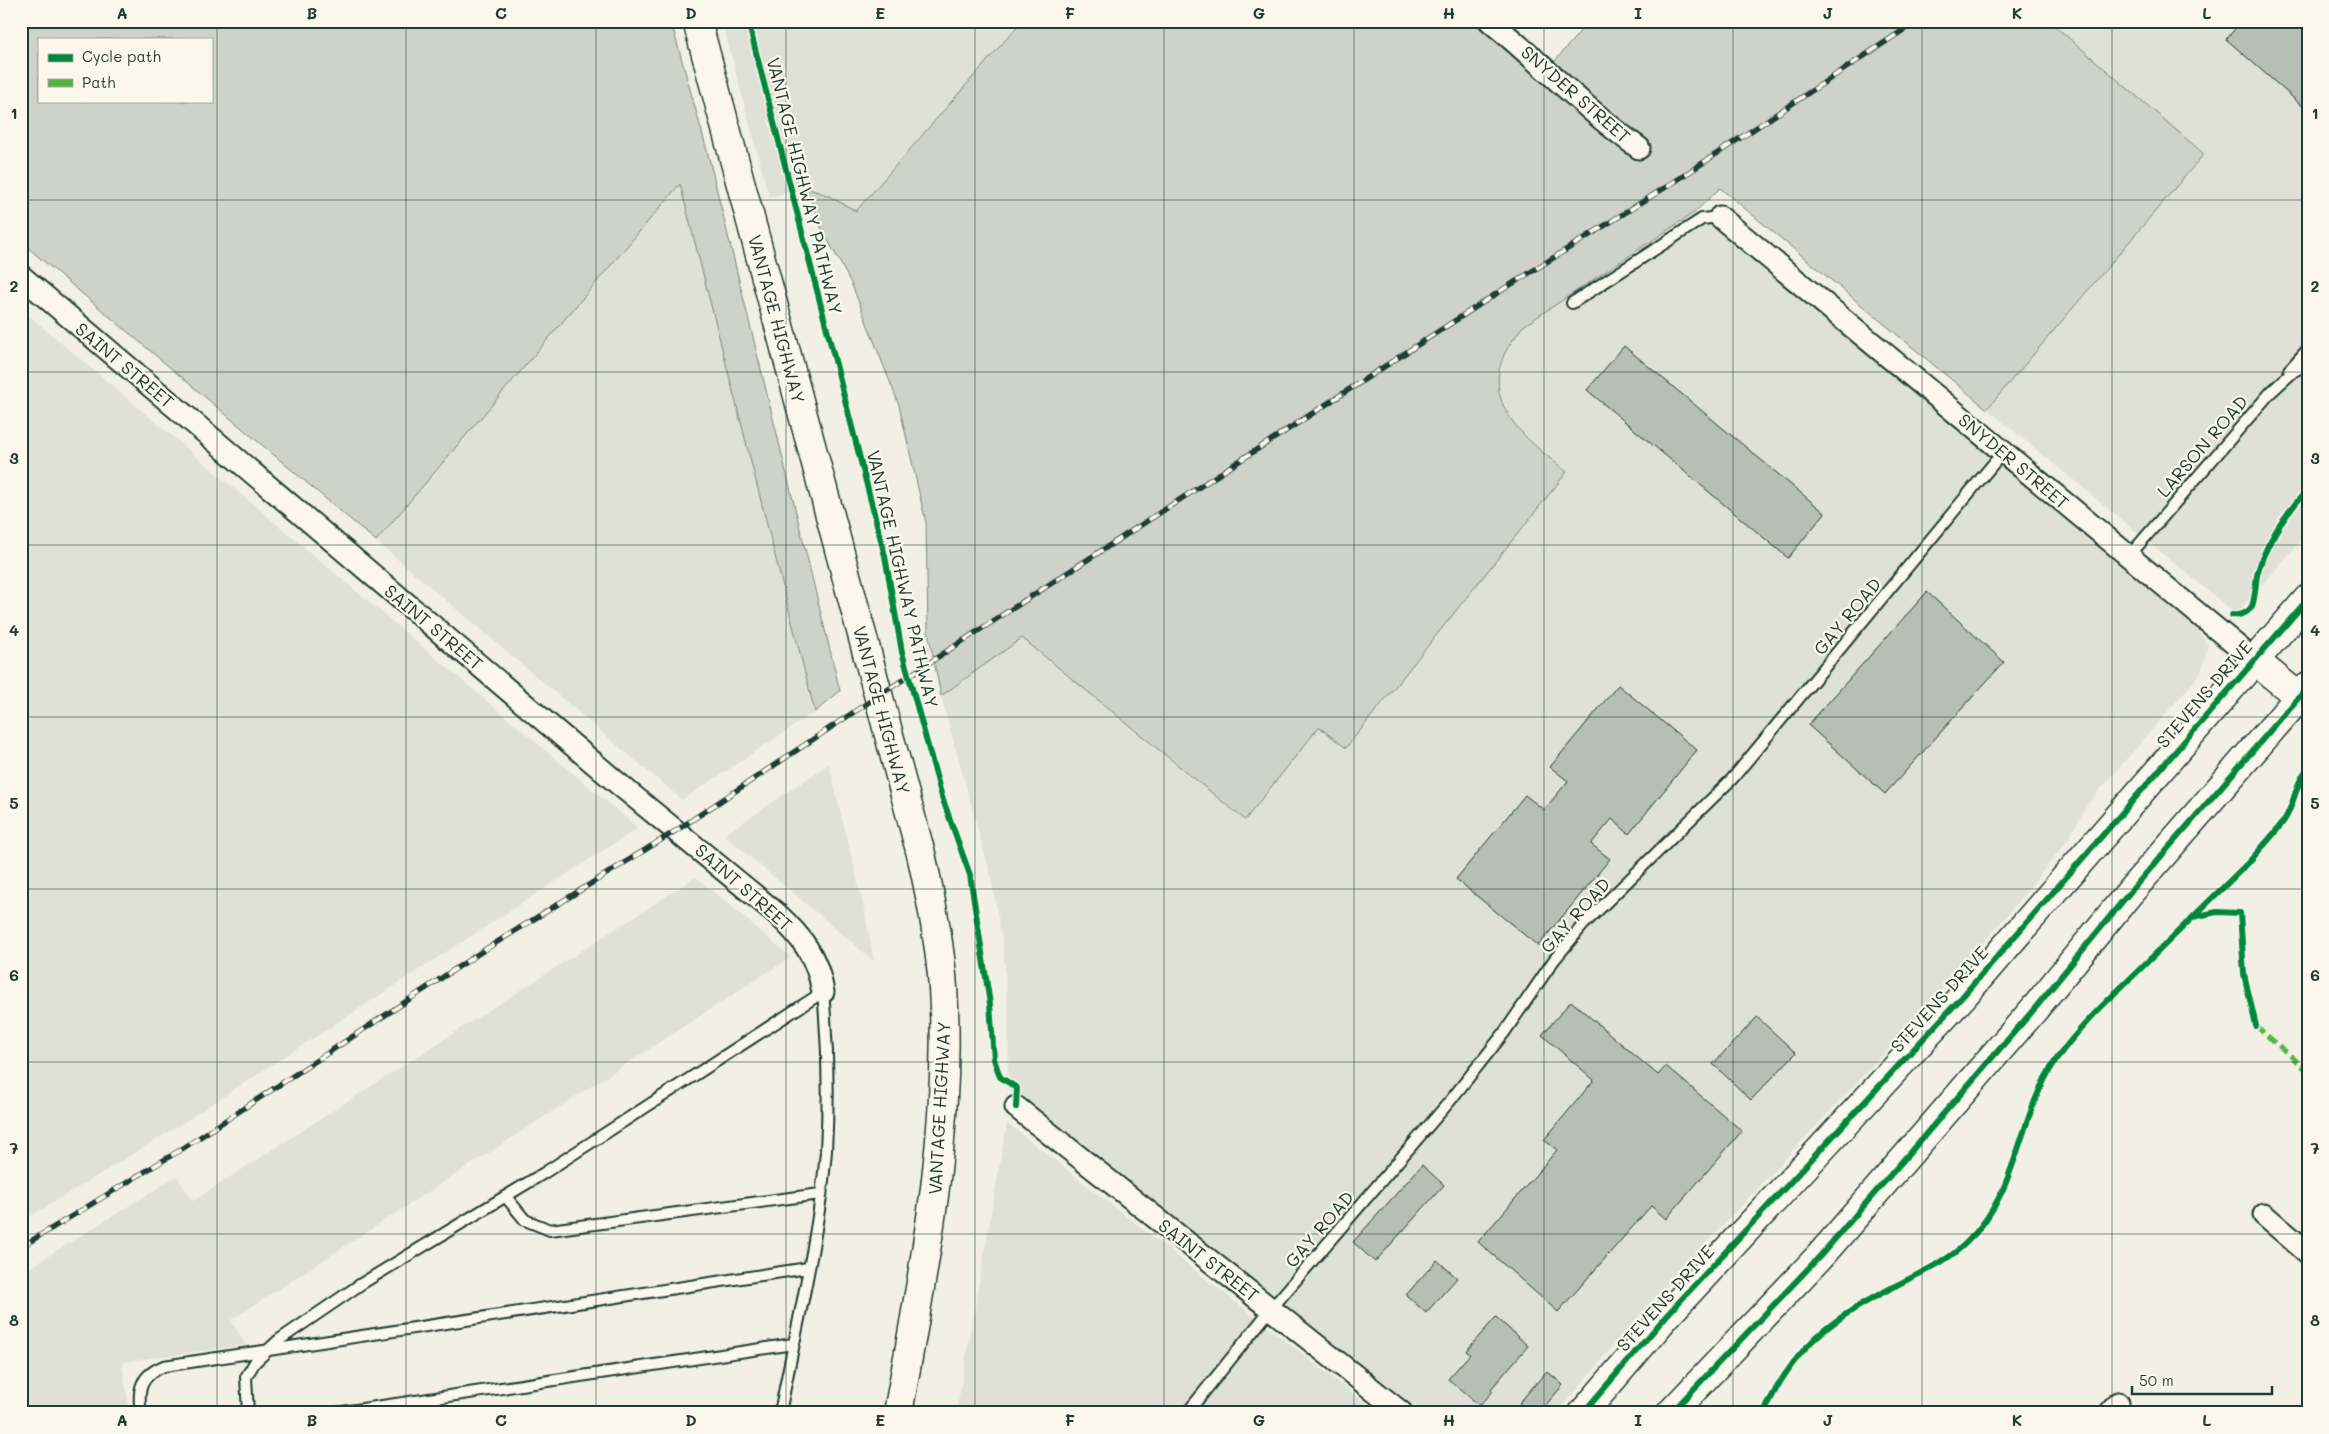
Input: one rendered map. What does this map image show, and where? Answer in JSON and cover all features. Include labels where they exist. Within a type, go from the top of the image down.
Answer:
[{"type":"main road","name":"VANTAGE HIGHWAY","points":[[697,21],[921,854],[933,911],[943,988],[944,1059],[939,1161],[898,1413]]},
{"type":"main road","name":"STEVENS DRIVE","points":[[1584,1413],[1667,1315],[1962,997],[2308,599]]},
{"type":"main road","name":"SNYDER STREET","points":[[2254,660],[2305,696]]},
{"type":"main road","points":[[1671,1413],[1821,1255],[2036,1007],[2130,892],[2305,696]]},
{"type":"street","name":"SNYDER STREET","points":[[1490,21],[1533,56],[1611,128],[1639,148]]},
{"type":"street","name":"SNYDER STREET","points":[[1720,217],[2254,660]]},
{"type":"street","name":"SAINT STREET","points":[[21,276],[615,781],[776,913],[799,936],[811,953],[820,973],[823,992]]},
{"type":"street","name":"SAINT STREET","points":[[1016,1108],[1402,1413]]},
{"type":"street","points":[[2264,1215],[2308,1253]]},
{"type":"lane","points":[[1572,303],[1702,219],[1720,217]]},
{"type":"lane","points":[[2271,392],[2308,349]]},
{"type":"lane","name":"LARSON ROAD","points":[[2129,556],[2271,392],[2294,371],[2308,364]]},
{"type":"lane","name":"GAY ROAD","points":[[1187,1413],[1271,1309],[1450,1101],[1504,1033],[1554,960],[1583,926],[1732,780],[2003,452]]},
{"type":"lane","points":[[248,1413],[246,1377],[255,1362],[286,1335],[361,1284],[506,1197],[823,992],[828,1087],[826,1152],[808,1268],[780,1413]]},
{"type":"lane","points":[[506,1197],[525,1220],[550,1230],[820,1194]]},
{"type":"lane","points":[[141,1413],[142,1383],[152,1371],[164,1366],[808,1268]]},
{"type":"lane","points":[[336,1413],[793,1344]]},
{"type":"shaded area","points":[[21,21],[671,21],[708,154],[840,691],[815,712],[680,184],[376,541],[21,242]]},
{"type":"shaded area","points":[[722,21],[1022,21],[855,211],[827,195],[806,188],[769,197]]},
{"type":"shaded area","points":[[1022,21],[1472,21],[1515,58],[1542,76],[1589,21],[2049,21],[2204,154],[1987,409],[1720,188],[1695,212],[1522,327],[1505,353],[1499,372],[1499,390],[1504,406],[1513,422],[1538,448],[1567,472],[1346,748],[1319,727],[1245,820],[1022,638],[941,696],[928,631],[926,523],[899,405],[852,285],[822,229],[806,188],[827,195],[856,211]]},
{"type":"shaded area","points":[[2049,21],[2308,21],[2308,533],[2236,614],[1987,409],[2204,155]]},
{"type":"shaded area","points":[[680,184],[815,712],[682,800],[376,541]]},
{"type":"shaded area","points":[[1695,212],[2192,623],[2208,645],[2201,673],[2087,805],[2068,840],[2009,913],[1934,1000],[1651,1302],[1557,1413],[1428,1413],[1395,1395],[1008,1089],[1009,1022],[1003,945],[991,877],[941,696],[1022,638],[1245,820],[1319,726],[1345,748],[1566,471],[1522,436],[1507,413],[1497,384],[1505,353],[1522,327]]},
{"type":"shaded area","points":[[21,309],[638,828],[164,1135],[21,1222]]},
{"type":"shaded area","points":[[829,764],[865,912],[874,961],[724,835]]},
{"type":"shaded area","points":[[696,877],[791,957],[231,1320],[246,1345],[122,1362],[130,1413],[21,1413],[21,1273],[177,1176],[193,1201]]},
{"type":"shaded area","points":[[1007,1123],[1374,1410],[1377,1413],[956,1413]]},
{"type":"building","points":[[2242,21],[2308,21],[2308,111],[2226,39]]},
{"type":"building","points":[[1624,346],[1825,513],[1788,558],[1587,390]]},
{"type":"building","points":[[1927,592],[2004,662],[1885,794],[1808,725]]},
{"type":"building","points":[[1618,685],[1697,750],[1629,834],[1612,819],[1591,844],[1610,859],[1538,946],[1456,879],[1525,795],[1544,810],[1568,781],[1550,767]]},
{"type":"building","points":[[1571,1001],[1658,1075],[1666,1066],[1742,1131],[1666,1219],[1651,1206],[1558,1312],[1478,1242],[1557,1150],[1544,1140],[1594,1080],[1542,1035]]},
{"type":"building","points":[[1757,1017],[1796,1053],[1751,1100],[1713,1064]]},
{"type":"building","points":[[1422,1165],[1444,1185],[1375,1262],[1353,1242]]},
{"type":"building","points":[[1437,1260],[1457,1278],[1426,1313],[1406,1295]]},
{"type":"building","points":[[1496,1317],[1528,1346],[1491,1389],[1493,1391],[1480,1406],[1448,1379],[1470,1354],[1466,1351]]},
{"type":"building","points":[[1547,1371],[1563,1385],[1539,1413],[1531,1413],[1519,1403]]},
{"type":"railway","points":[[21,1247],[182,1149],[478,954],[677,830],[878,696],[1499,292],[1674,182],[1917,21]]},
{"type":"marked path","points":[[2256,1026],[2308,1071]]},
{"type":"cycle path","name":"VANTAGE HIGHWAY PATHWAY","points":[[748,21],[885,556],[902,652],[942,797],[970,875],[990,1004],[994,1059],[1000,1077],[1017,1088],[1016,1107]]},
{"type":"cycle path","points":[[2232,615],[2244,614],[2252,606],[2258,571],[2272,538],[2285,517],[2308,489]]},
{"type":"cycle path","points":[[1583,1413],[1667,1315],[1962,997],[2308,599]]},
{"type":"cycle path","points":[[1671,1413],[1821,1255],[2036,1007],[2130,892],[2308,687]]},
{"type":"cycle path","points":[[1764,1413],[1789,1369],[1818,1336],[1835,1322],[1874,1297],[1934,1266],[1951,1255],[1967,1242],[1984,1222],[1998,1200],[2033,1105],[2043,1082],[2056,1060],[2094,1015],[2268,841],[2285,819],[2300,780],[2308,768]]},
{"type":"cycle path","points":[[2193,917],[2217,912],[2240,913],[2244,974],[2256,1026]]}]
